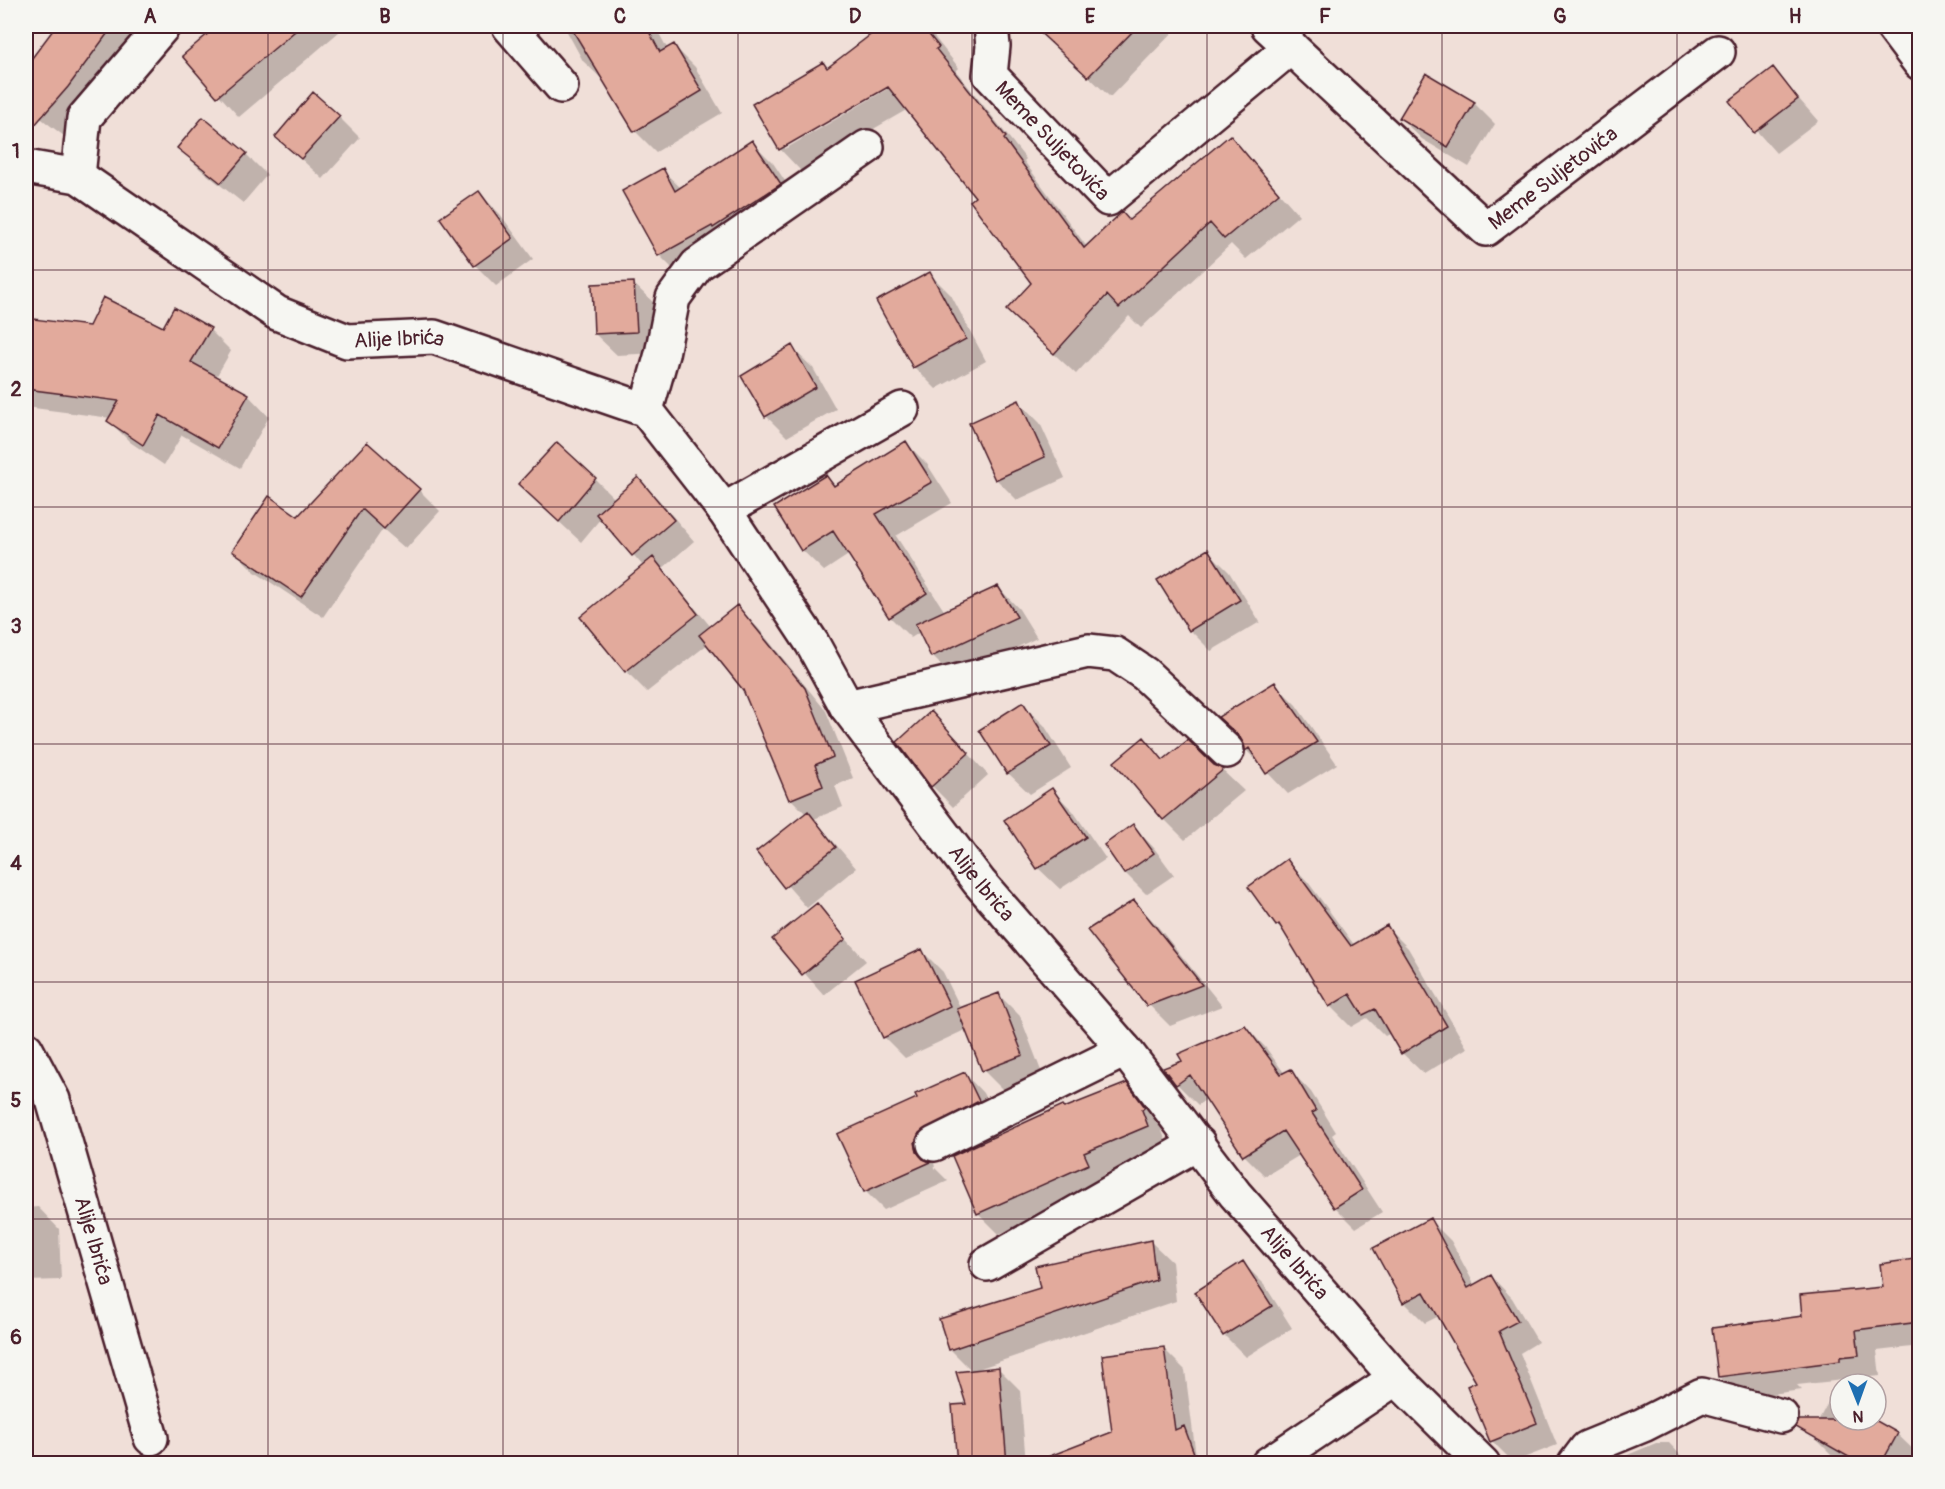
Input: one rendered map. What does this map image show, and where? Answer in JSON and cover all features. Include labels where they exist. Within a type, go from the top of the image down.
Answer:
[{"type":"street","points":[[78,176],[84,118],[163,26]]},
{"type":"street","points":[[509,26],[561,86]]},
{"type":"street","name":"Meme Suljetovića","points":[[991,26],[993,46],[990,75],[1108,199],[1279,36],[1486,229],[1718,52]]},
{"type":"street","points":[[1892,26],[1920,63]]},
{"type":"street","points":[[646,410],[662,354],[673,298],[697,265],[867,147]]},
{"type":"street","name":"Alije Ibrića","points":[[26,167],[78,176],[277,313],[347,341],[434,337],[646,410],[724,510],[812,643],[848,706],[979,882],[1125,1050],[1235,1194],[1396,1378],[1483,1464]]},
{"type":"street","points":[[724,510],[902,409]]},
{"type":"street","points":[[848,706],[1088,651],[1115,654],[1145,674],[1227,752]]},
{"type":"street","name":"Alije Ibrića","points":[[26,1049],[53,1100],[151,1438]]},
{"type":"street","points":[[934,1144],[1125,1050]]},
{"type":"street","points":[[987,1264],[1198,1143]]},
{"type":"street","points":[[1268,1464],[1396,1378]]},
{"type":"street","points":[[1575,1464],[1587,1448],[1643,1425],[1702,1395],[1781,1416]]},
{"type":"building","points":[[56,26],[113,26],[68,87],[26,135],[26,66]]},
{"type":"building","points":[[217,26],[301,26],[217,97],[182,56]]},
{"type":"building","points":[[570,26],[646,26],[660,52],[674,44],[702,91],[634,132]]},
{"type":"building","points":[[882,26],[922,26],[939,47],[936,49],[1006,137],[1004,139],[1084,248],[1122,212],[1129,220],[1230,135],[1279,193],[1224,239],[1210,223],[1119,308],[1107,295],[1054,354],[1006,310],[1031,283],[970,201],[975,197],[888,87],[779,150],[752,104],[823,62],[827,68]]},
{"type":"building","points":[[1033,26],[1138,26],[1088,77]]},
{"type":"building","points":[[1773,67],[1798,99],[1754,133],[1729,101]]},
{"type":"building","points":[[1426,73],[1475,102],[1448,147],[1399,118]]},
{"type":"building","points":[[313,92],[340,116],[301,159],[275,137]]},
{"type":"building","points":[[203,117],[247,153],[221,183],[177,148]]},
{"type":"building","points":[[752,140],[781,184],[713,228],[712,226],[658,256],[622,191],[663,168],[675,191]]},
{"type":"building","points":[[479,191],[513,238],[474,266],[440,218]]},
{"type":"building","points":[[930,272],[966,339],[913,368],[876,301]]},
{"type":"building","points":[[634,282],[637,332],[594,334],[592,284]]},
{"type":"building","points":[[103,297],[163,327],[174,307],[211,328],[191,362],[249,394],[218,448],[160,415],[143,445],[107,421],[119,401],[26,389],[26,318],[89,326]]},
{"type":"building","points":[[792,345],[816,387],[765,417],[741,376]]},
{"type":"building","points":[[1019,400],[1045,457],[995,480],[969,423]]},
{"type":"building","points":[[906,441],[932,482],[876,514],[927,593],[889,618],[833,531],[801,551],[774,507],[826,475],[834,486]]},
{"type":"building","points":[[367,442],[420,489],[384,529],[362,509],[301,597],[232,551],[269,496],[298,516]]},
{"type":"building","points":[[557,442],[596,478],[559,522],[518,484]]},
{"type":"building","points":[[638,477],[674,520],[632,556],[596,514]]},
{"type":"building","points":[[1208,549],[1240,600],[1189,631],[1157,580]]},
{"type":"building","points":[[653,557],[698,614],[625,672],[580,617]]},
{"type":"building","points":[[998,586],[1017,617],[931,657],[915,624]]},
{"type":"building","points":[[737,605],[805,688],[833,757],[815,765],[823,786],[789,800],[743,690],[699,635]]},
{"type":"building","points":[[1275,682],[1317,742],[1266,774],[1249,748],[1245,751],[1240,737],[1218,717]]},
{"type":"building","points":[[1023,702],[1051,746],[1007,774],[979,730]]},
{"type":"building","points":[[931,711],[969,753],[931,787],[897,742]]},
{"type":"building","points":[[1144,737],[1163,760],[1188,740],[1214,765],[1224,769],[1163,820],[1114,762]]},
{"type":"building","points":[[1052,788],[1086,837],[1037,869],[1004,820]]},
{"type":"building","points":[[808,811],[836,847],[784,888],[756,852]]},
{"type":"building","points":[[1133,824],[1154,853],[1124,874],[1104,845]]},
{"type":"building","points":[[1287,859],[1351,946],[1387,925],[1447,1026],[1401,1054],[1375,1009],[1363,1015],[1350,994],[1329,1007],[1279,924],[1276,926],[1248,887]]},
{"type":"building","points":[[1134,900],[1202,985],[1147,1006],[1087,930]]},
{"type":"building","points":[[817,903],[846,939],[802,975],[772,939]]},
{"type":"building","points":[[922,949],[950,1006],[883,1038],[855,980]]},
{"type":"building","points":[[999,993],[1023,1055],[982,1071],[957,1009]]},
{"type":"building","points":[[1245,1025],[1281,1074],[1291,1069],[1316,1111],[1312,1113],[1362,1190],[1334,1208],[1283,1131],[1243,1156],[1190,1075],[1176,1085],[1163,1068],[1182,1061],[1178,1054]]},
{"type":"building","points":[[965,1072],[979,1101],[919,1133],[915,1142],[917,1152],[923,1159],[931,1162],[864,1192],[837,1134],[917,1098],[915,1094]]},
{"type":"building","points":[[1127,1083],[1145,1107],[1142,1110],[1148,1126],[1084,1153],[1089,1164],[977,1214],[952,1156],[1063,1105],[1064,1108]]},
{"type":"building","points":[[1430,1218],[1468,1288],[1491,1275],[1518,1321],[1499,1331],[1537,1423],[1490,1442],[1467,1386],[1476,1382],[1424,1292],[1403,1303],[1373,1248]]},
{"type":"building","points":[[1151,1240],[1156,1280],[949,1350],[939,1319],[1040,1288],[1035,1266]]},
{"type":"building","points":[[1914,1259],[1915,1275],[1920,1274],[1920,1322],[1856,1330],[1859,1355],[1840,1357],[1840,1361],[1718,1377],[1712,1328],[1802,1316],[1800,1295],[1883,1287],[1880,1264]]},
{"type":"building","points":[[1243,1261],[1272,1306],[1223,1336],[1195,1292]]},
{"type":"building","points":[[1164,1347],[1175,1430],[1184,1426],[1198,1464],[1038,1464],[1037,1461],[1112,1432],[1102,1355]]},
{"type":"building","points":[[999,1367],[1007,1464],[957,1464],[952,1405],[966,1404],[956,1372]]},
{"type":"building","points":[[1799,1420],[1828,1420],[1828,1432],[1888,1432],[1888,1427],[1898,1433],[1881,1464],[1861,1464],[1796,1427]]}]
